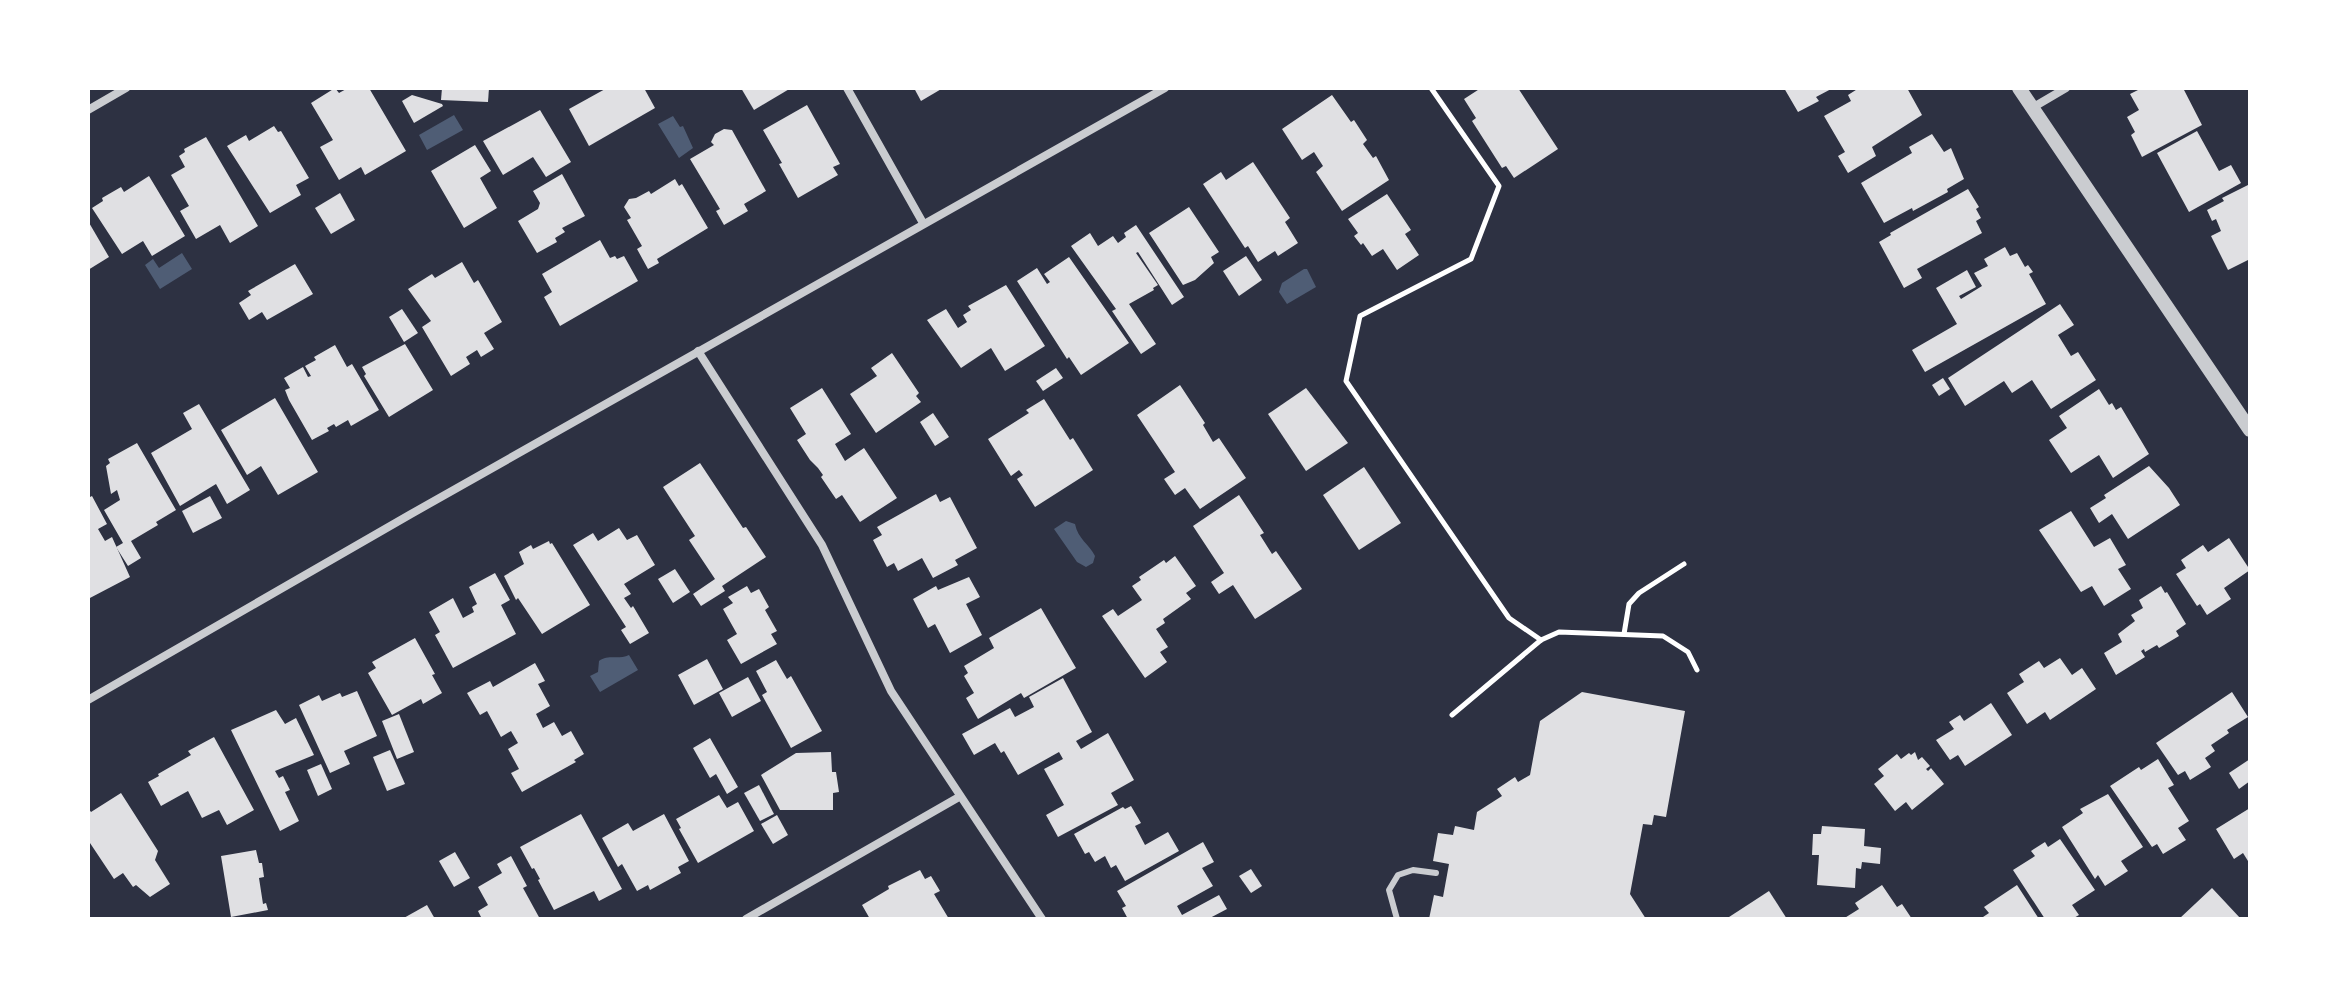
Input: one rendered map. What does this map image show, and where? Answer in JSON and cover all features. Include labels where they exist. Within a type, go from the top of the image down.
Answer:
[{"type":"street","points":[[88,110],[126,88]]},
{"type":"street","points":[[847,88],[923,223]]},
{"type":"street","points":[[88,700],[1165,88]]},
{"type":"street","points":[[2019,88],[2250,430]]},
{"type":"street","points":[[2032,108],[2066,88]]},
{"type":"street","points":[[698,351],[822,545],[891,691],[1042,919]]},
{"type":"street","points":[[746,919],[959,797]]},
{"type":"lane","points":[[1397,919],[1389,890],[1398,875],[1413,870],[1436,873]]},
{"type":"path","points":[[1431,88],[1499,186],[1471,259],[1360,316],[1346,381],[1509,618],[1541,640]]},
{"type":"path","points":[[1624,634],[1629,604],[1639,593],[1684,564]]},
{"type":"path","points":[[1452,715],[1541,640],[1559,632],[1663,636],[1688,652],[1697,670]]},
{"type":"water","points":[[454,115],[463,130],[427,150],[419,135]]},
{"type":"water","points":[[673,116],[680,127],[683,126],[693,148],[679,158],[658,124]]},
{"type":"water","points":[[182,253],[192,269],[160,289],[145,265],[153,259],[159,268]]},
{"type":"water","points":[[1307,269],[1316,287],[1287,304],[1279,292],[1282,283]]},
{"type":"water","points":[[1066,521],[1075,524],[1095,556],[1093,563],[1086,567],[1077,562],[1054,529]]},
{"type":"water","points":[[629,655],[638,670],[600,692],[590,676],[598,672],[599,661]]},
{"type":"building","points":[[335,88],[339,93],[348,88],[369,88],[406,151],[365,175],[361,167],[339,180],[320,147],[333,140],[311,103]]},
{"type":"building","points":[[442,88],[489,88],[488,102],[441,100]]},
{"type":"building","points":[[607,88],[644,88],[655,108],[589,146],[569,109]]},
{"type":"building","points":[[741,88],[791,88],[754,110]]},
{"type":"building","points":[[914,88],[943,88],[921,101]]},
{"type":"building","points":[[1481,88],[1518,88],[1558,149],[1514,178],[1506,166],[1502,168],[1472,121],[1476,118],[1464,99]]},
{"type":"building","points":[[1784,88],[1833,88],[1816,97],[1819,101],[1798,112]]},
{"type":"building","points":[[1859,88],[1907,88],[1922,115],[1872,147],[1876,156],[1848,173],[1838,156],[1845,152],[1824,116],[1851,101],[1848,95]]},
{"type":"building","points":[[2142,88],[2183,88],[2202,125],[2142,157],[2131,135],[2135,132],[2127,117],[2139,110],[2130,94]]},
{"type":"building","points":[[412,95],[443,106],[414,123],[402,101]]},
{"type":"building","points":[[1332,95],[1351,122],[1354,120],[1367,140],[1363,144],[1373,158],[1376,156],[1389,180],[1342,211],[1316,172],[1323,166],[1314,152],[1302,160],[1282,129]]},
{"type":"building","points":[[807,105],[840,164],[833,167],[838,175],[798,198],[763,130]]},
{"type":"building","points":[[540,110],[571,162],[546,177],[533,157],[503,175],[483,141]]},
{"type":"building","points":[[274,126],[278,132],[281,131],[309,178],[296,185],[301,195],[270,213],[227,146],[246,135],[249,141]]},
{"type":"building","points":[[724,129],[732,130],[766,191],[744,204],[748,211],[724,225],[716,211],[720,209],[690,159],[714,145],[711,142],[715,134]]},
{"type":"building","points":[[2197,131],[2219,171],[2231,165],[2241,183],[2189,212],[2157,153]]},
{"type":"building","points":[[1932,134],[1944,152],[1951,148],[1964,179],[1947,189],[1948,192],[1884,223],[1861,183],[1912,153],[1909,147]]},
{"type":"building","points":[[206,137],[258,226],[230,243],[220,225],[196,239],[180,211],[189,206],[171,175],[185,167],[179,156],[185,152],[184,149]]},
{"type":"building","points":[[475,145],[491,171],[480,178],[497,208],[464,228],[431,171]]},
{"type":"building","points":[[1253,162],[1290,218],[1285,222],[1298,243],[1278,256],[1275,251],[1258,262],[1248,246],[1245,248],[1203,184],[1221,172],[1226,180]]},
{"type":"building","points":[[562,174],[585,216],[562,228],[565,232],[555,238],[557,242],[537,253],[518,221],[538,209],[540,203],[533,191]]},
{"type":"building","points":[[149,176],[185,236],[152,256],[143,241],[122,254],[92,208],[121,187],[124,192]]},
{"type":"building","points":[[675,179],[679,186],[682,184],[708,228],[657,259],[659,263],[648,269],[637,249],[642,246],[627,220],[631,218],[624,207],[629,199],[649,191],[651,194]]},
{"type":"building","points":[[2250,184],[2250,259],[2228,270],[2211,236],[2221,231],[2216,219],[2212,221],[2207,210],[2224,201],[2222,198]]},
{"type":"building","points":[[1968,189],[1979,207],[1976,209],[1981,218],[1976,221],[1982,233],[1917,269],[1922,278],[1904,288],[1879,242]]},
{"type":"building","points":[[340,193],[355,220],[331,234],[315,208]]},
{"type":"building","points":[[1387,194],[1411,230],[1405,234],[1419,255],[1397,270],[1383,249],[1372,256],[1363,243],[1361,245],[1354,236],[1358,233],[1348,219]]},
{"type":"building","points":[[1189,207],[1219,252],[1211,257],[1214,263],[1195,280],[1183,285],[1149,233]]},
{"type":"building","points":[[88,221],[109,257],[88,270]]},
{"type":"building","points":[[1136,225],[1184,297],[1172,305],[1136,253],[1158,285],[1129,304],[1156,344],[1141,354],[1112,311],[1116,309],[1071,246],[1090,233],[1098,246],[1113,236],[1118,243],[1126,237],[1124,233]]},
{"type":"building","points":[[600,240],[610,258],[624,256],[638,281],[560,326],[544,297],[552,292],[542,274]]},
{"type":"building","points":[[2005,247],[2010,256],[2017,253],[2025,267],[2028,265],[2033,272],[2029,274],[2046,304],[1925,372],[1912,350],[1957,324],[1936,288],[1967,270],[1976,287],[1959,296],[1961,299],[1982,286],[1974,273],[1988,266],[1984,259]]},
{"type":"building","points":[[1246,256],[1262,280],[1239,296],[1223,271]]},
{"type":"building","points":[[1069,257],[1129,343],[1081,375],[1069,357],[1067,359],[1017,281],[1037,268],[1047,284],[1050,282],[1044,274]]},
{"type":"building","points":[[462,262],[474,283],[478,280],[502,322],[484,333],[494,349],[481,357],[477,350],[466,357],[470,364],[451,376],[422,327],[431,321],[408,289],[432,274],[435,278]]},
{"type":"building","points":[[295,264],[313,294],[267,320],[262,312],[249,320],[239,303],[251,295],[248,291]]},
{"type":"building","points":[[1006,285],[1045,346],[1005,371],[991,348],[961,368],[927,320],[946,309],[958,328],[967,322],[963,315],[971,310],[968,306]]},
{"type":"building","points":[[2060,304],[2074,325],[2058,335],[2071,356],[2078,352],[2096,380],[2051,409],[2032,380],[2012,393],[2004,381],[1965,406],[1948,378]]},
{"type":"building","points":[[402,309],[418,333],[404,342],[389,317]]},
{"type":"building","points":[[405,344],[433,390],[389,417],[364,376],[362,367]]},
{"type":"building","points":[[335,345],[347,367],[352,364],[379,410],[351,426],[348,420],[336,427],[334,424],[327,428],[329,431],[312,440],[289,400],[285,390],[290,388],[284,378],[303,367],[308,377],[311,376],[305,366]]},
{"type":"building","points":[[892,353],[919,393],[916,396],[921,402],[876,433],[850,394],[877,376],[871,368]]},
{"type":"building","points":[[1056,368],[1063,378],[1043,391],[1036,381]]},
{"type":"building","points":[[1943,378],[1950,389],[1939,396],[1932,385]]},
{"type":"building","points":[[1180,385],[1205,423],[1203,425],[1213,442],[1219,438],[1246,478],[1200,509],[1185,488],[1175,495],[1164,479],[1175,472],[1137,415]]},
{"type":"building","points":[[822,388],[851,434],[835,444],[845,461],[864,448],[897,498],[860,522],[842,495],[836,499],[797,440],[806,434],[790,408]]},
{"type":"building","points":[[1306,388],[1348,443],[1306,471],[1268,414]]},
{"type":"building","points":[[2099,389],[2109,405],[2112,403],[2116,410],[2121,407],[2149,454],[2113,478],[2099,455],[2071,473],[2049,440],[2067,428],[2059,416]]},
{"type":"building","points":[[275,398],[318,472],[278,495],[261,466],[247,475],[221,430]]},
{"type":"building","points":[[1044,399],[1093,470],[1035,507],[1017,479],[1023,475],[1019,470],[1011,476],[988,439],[1029,413],[1026,410]]},
{"type":"building","points":[[199,404],[250,490],[227,504],[216,484],[180,506],[151,453],[192,429],[183,413]]},
{"type":"building","points":[[933,413],[949,437],[935,446],[920,422]]},
{"type":"building","points":[[137,443],[176,510],[131,541],[141,558],[128,566],[116,547],[123,543],[104,510],[120,500],[117,490],[111,494],[106,466],[110,463],[108,459]]},
{"type":"building","points":[[700,463],[766,557],[722,586],[725,591],[701,606],[693,594],[715,579],[689,540],[695,536],[663,487]]},
{"type":"building","points":[[2149,466],[2180,505],[2128,539],[2112,514],[2099,523],[2090,508],[2106,498],[2104,495]]},
{"type":"building","points":[[1364,467],[1401,523],[1359,550],[1323,495]]},
{"type":"building","points":[[936,494],[940,502],[950,497],[977,548],[955,560],[958,565],[933,578],[922,558],[898,571],[894,563],[887,567],[873,540],[882,535],[877,527]]},
{"type":"building","points":[[1239,495],[1264,533],[1260,535],[1272,554],[1276,551],[1302,589],[1255,619],[1233,585],[1219,594],[1211,582],[1224,573],[1193,526]]},
{"type":"building","points":[[92,496],[107,524],[98,529],[105,541],[112,537],[130,577],[88,599],[88,498]]},
{"type":"building","points":[[210,496],[222,518],[193,533],[182,511]]},
{"type":"building","points":[[2071,511],[2094,547],[2110,538],[2126,565],[2118,569],[2131,589],[2104,606],[2092,586],[2081,592],[2039,530]]},
{"type":"building","points":[[619,528],[627,540],[637,535],[655,565],[624,584],[631,594],[624,598],[631,608],[633,606],[649,633],[630,644],[621,630],[626,627],[573,545],[593,533],[598,541]]},
{"type":"building","points":[[2229,538],[2250,570],[2224,588],[2231,599],[2207,615],[2200,604],[2197,606],[2176,574],[2186,568],[2181,560],[2203,545],[2208,552]]},
{"type":"building","points":[[549,541],[590,605],[542,634],[518,598],[516,600],[504,576],[524,564],[519,552],[531,545],[533,549]]},
{"type":"building","points":[[1175,556],[1196,586],[1186,593],[1191,599],[1163,619],[1165,623],[1156,629],[1168,647],[1160,652],[1167,662],[1145,678],[1102,616],[1113,609],[1118,616],[1142,600],[1132,586],[1141,580],[1139,577]]},
{"type":"building","points":[[675,569],[690,592],[673,603],[658,579]]},
{"type":"building","points":[[495,573],[510,600],[501,605],[516,634],[453,668],[435,635],[440,632],[429,612],[453,598],[463,618],[474,612],[472,607],[477,604],[469,587]]},
{"type":"building","points":[[969,577],[980,597],[966,604],[982,635],[950,653],[935,624],[928,628],[913,599],[936,586],[938,590]]},
{"type":"building","points":[[747,586],[751,593],[759,589],[769,607],[765,610],[777,631],[771,634],[777,644],[741,664],[727,640],[737,634],[723,609],[733,603],[728,597]]},
{"type":"building","points":[[2161,586],[2186,624],[2176,631],[2179,636],[2159,648],[2157,645],[2145,652],[2144,649],[2141,651],[2145,657],[2116,675],[2104,653],[2122,642],[2118,634],[2135,621],[2131,615],[2143,608],[2139,600]]},
{"type":"building","points":[[1041,608],[1076,668],[1024,698],[1021,693],[978,719],[966,698],[974,693],[964,676],[968,673],[964,666],[994,648],[989,638]]},
{"type":"building","points":[[415,638],[442,693],[423,704],[421,699],[392,715],[368,673],[376,668],[372,662]]},
{"type":"building","points":[[2060,658],[2072,675],[2082,668],[2096,689],[2050,720],[2045,712],[2027,724],[2007,693],[2024,682],[2019,674],[2039,661],[2044,668]]},
{"type":"building","points":[[707,659],[723,689],[694,705],[678,675]]},
{"type":"building","points":[[776,660],[787,679],[791,676],[822,731],[791,748],[762,695],[767,692],[756,671]]},
{"type":"building","points":[[535,663],[545,681],[538,684],[550,706],[536,714],[543,728],[554,722],[562,736],[571,731],[584,754],[574,760],[576,762],[522,792],[511,773],[519,769],[508,749],[518,743],[511,731],[501,737],[487,711],[480,715],[467,693],[490,681],[493,687]]},
{"type":"building","points":[[748,677],[761,701],[732,717],[719,693]]},
{"type":"building","points":[[1063,678],[1092,732],[1076,741],[1081,749],[1108,733],[1134,780],[1111,793],[1118,805],[1058,837],[1046,815],[1064,805],[1044,769],[1063,759],[1059,752],[1018,775],[1004,751],[1001,753],[995,743],[974,755],[962,734],[1010,708],[1015,717],[1034,707],[1029,697]]},
{"type":"building","points":[[357,691],[377,736],[344,751],[350,764],[330,773],[299,705],[319,695],[322,701],[340,693],[342,697]]},
{"type":"building","points":[[1582,692],[1685,711],[1666,817],[1654,815],[1652,825],[1643,824],[1630,894],[1646,919],[1429,919],[1434,895],[1443,897],[1449,864],[1433,861],[1438,833],[1453,835],[1455,826],[1474,830],[1477,812],[1502,796],[1497,789],[1515,777],[1518,782],[1530,775],[1540,721]]},
{"type":"building","points":[[2232,692],[2248,717],[2211,745],[2215,751],[2205,758],[2211,767],[2190,780],[2185,771],[2178,775],[2156,743]]},
{"type":"building","points":[[1991,703],[2012,735],[1965,766],[1958,755],[1950,760],[1936,740],[1954,729],[1949,722],[1960,715],[1964,721]]},
{"type":"building","points":[[276,710],[285,724],[296,718],[314,755],[275,771],[279,778],[283,776],[290,790],[285,792],[299,821],[280,831],[231,730]]},
{"type":"building","points":[[399,714],[414,752],[397,759],[382,721]]},
{"type":"building","points":[[214,737],[254,810],[227,825],[219,810],[202,818],[188,791],[161,806],[148,782],[191,755],[188,751]]},
{"type":"building","points":[[710,738],[738,787],[727,794],[716,774],[710,778],[693,748]]},
{"type":"building","points":[[390,750],[405,784],[387,791],[373,757]]},
{"type":"building","points":[[831,752],[832,772],[836,772],[839,792],[833,793],[833,810],[780,810],[761,775],[796,753]]},
{"type":"building","points":[[1915,752],[1918,760],[1922,757],[1930,766],[1926,769],[1931,768],[1944,784],[1912,810],[1906,802],[1895,811],[1874,784],[1884,776],[1878,769],[1897,754],[1901,759]]},
{"type":"building","points":[[2158,759],[2174,785],[2168,788],[2189,821],[2178,828],[2186,840],[2163,854],[2157,844],[2152,847],[2110,786]]},
{"type":"building","points":[[2250,759],[2250,781],[2239,789],[2229,773]]},
{"type":"building","points":[[321,764],[332,789],[318,796],[307,770]]},
{"type":"building","points":[[759,785],[774,814],[760,821],[744,793]]},
{"type":"building","points":[[121,793],[158,851],[155,860],[170,884],[150,897],[136,885],[133,887],[123,873],[114,879],[88,840],[88,808],[91,812]]},
{"type":"building","points":[[2108,794],[2143,847],[2121,861],[2128,871],[2105,886],[2098,875],[2095,879],[2062,827],[2083,813],[2080,809]]},
{"type":"building","points":[[719,795],[727,808],[738,802],[754,831],[698,863],[676,819]]},
{"type":"building","points":[[1131,806],[1141,823],[1135,826],[1145,845],[1168,832],[1179,851],[1125,881],[1116,865],[1111,868],[1105,856],[1095,862],[1089,852],[1085,854],[1074,834],[1123,807]]},
{"type":"building","points":[[2250,808],[2250,859],[2248,861],[2243,853],[2234,859],[2216,829]]},
{"type":"building","points":[[581,814],[622,889],[599,901],[594,891],[554,910],[540,879],[520,847]]},
{"type":"building","points":[[664,814],[689,861],[678,867],[681,873],[650,890],[648,885],[637,891],[622,864],[618,867],[602,838],[628,823],[633,831]]},
{"type":"building","points":[[777,815],[788,835],[773,844],[761,824]]},
{"type":"building","points":[[1822,826],[1865,829],[1864,846],[1881,848],[1880,864],[1862,862],[1861,869],[1856,868],[1855,888],[1817,885],[1819,855],[1812,855],[1813,834],[1821,834]]},
{"type":"building","points":[[2060,839],[2095,890],[2072,905],[2079,915],[2072,919],[2045,919],[2013,870],[2035,856],[2031,851],[2045,842],[2048,847]]},
{"type":"building","points":[[1203,842],[1214,862],[1202,868],[1213,886],[1177,906],[1182,915],[1219,895],[1227,909],[1208,919],[1128,919],[1122,908],[1126,906],[1117,891]]},
{"type":"building","points":[[256,850],[264,877],[259,878],[263,904],[266,903],[268,910],[231,917],[221,856]]},
{"type":"building","points":[[455,852],[470,878],[454,887],[439,861]]},
{"type":"building","points":[[511,856],[527,886],[523,888],[540,919],[482,919],[478,911],[488,905],[478,887],[502,873],[497,864]]},
{"type":"building","points":[[1251,869],[1262,886],[1251,893],[1239,876]]},
{"type":"building","points":[[920,870],[925,879],[931,876],[940,891],[934,894],[949,919],[870,919],[862,905],[889,889],[888,886]]},
{"type":"building","points":[[1882,885],[1897,907],[1902,904],[1912,919],[1843,919],[1859,909],[1855,903]]},
{"type":"building","points":[[2017,885],[2039,919],[1980,919],[1989,913],[1984,907]]},
{"type":"building","points":[[2212,888],[2241,919],[2179,919]]},
{"type":"building","points":[[1769,891],[1787,919],[1726,919]]},
{"type":"building","points":[[427,905],[435,919],[402,919]]}]
